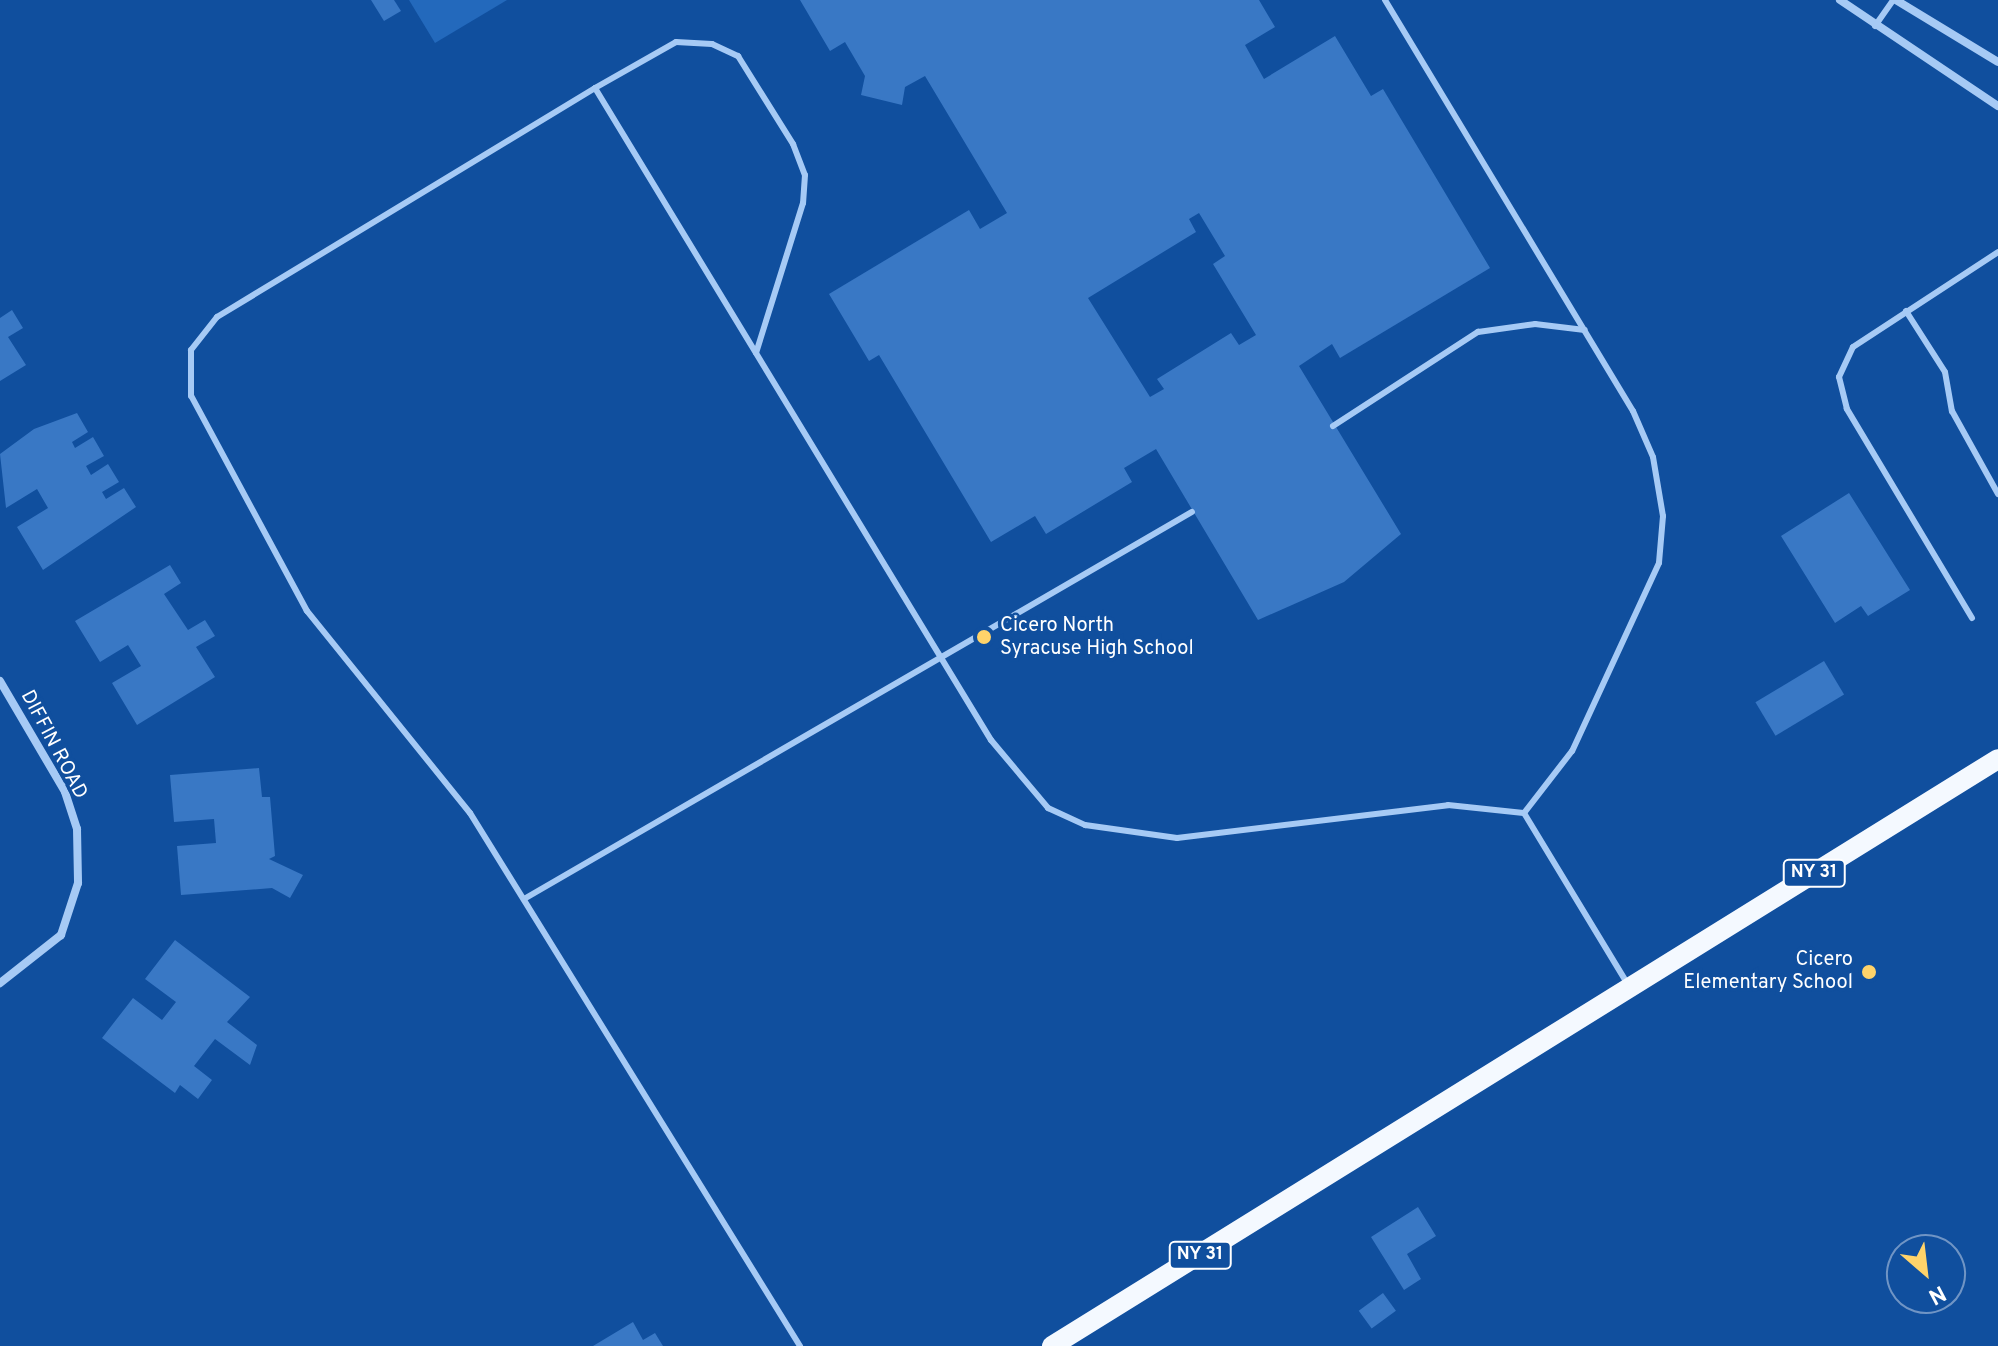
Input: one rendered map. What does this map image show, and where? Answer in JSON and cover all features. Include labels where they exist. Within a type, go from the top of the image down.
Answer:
[{"type":"main road","name":"NY 31","points":[[1052,1346],[1998,759]]},
{"type":"street","points":[[1840,0],[1998,106]]},
{"type":"street","points":[[1894,0],[1998,62]]},
{"type":"street","name":"DIFFIN ROAD","points":[[0,681],[65,792],[77,829],[78,883],[61,935],[0,983]]},
{"type":"lane","points":[[1385,0],[1585,330],[1653,457],[1663,516],[1659,563],[1572,751],[1524,813]]},
{"type":"lane","points":[[1875,26],[1894,0]]},
{"type":"lane","points":[[756,353],[803,203],[805,175],[793,144],[738,56],[712,44],[676,42],[263,289],[201,335],[186,372],[191,396],[307,611],[470,813],[800,1346]]},
{"type":"lane","points":[[595,88],[939,654],[1019,778],[1048,808],[1085,825],[1177,838],[1448,805],[1524,813]]},
{"type":"lane","points":[[1972,618],[1847,409],[1839,377],[1853,347],[1998,252]]},
{"type":"lane","points":[[1906,311],[1945,372],[1952,411],[1998,494]]},
{"type":"lane","points":[[1333,426],[1478,332],[1535,324],[1585,330]]},
{"type":"lane","points":[[524,899],[939,654],[1192,512]]},
{"type":"lane","points":[[1524,813],[1630,988]]},
{"type":"shaded area","points":[[409,0],[507,0],[435,43]]},
{"type":"building","points":[[371,0],[394,0],[401,11],[384,21]]},
{"type":"building","points":[[800,0],[1259,0],[1275,27],[1245,45],[1264,79],[1335,36],[1371,96],[1383,89],[1490,268],[1340,358],[1332,344],[1299,366],[1401,534],[1344,582],[1258,620],[1156,449],[1124,468],[1132,482],[1046,534],[1035,516],[991,542],[879,355],[869,361],[829,294],[969,210],[980,229],[1007,213],[925,76],[905,87],[902,105],[861,95],[865,76],[845,42],[830,51]],"holes":[[[1199,213],[1225,256],[1213,264],[1256,335],[1239,345],[1231,333],[1157,379],[1164,389],[1150,397],[1088,298],[1196,232],[1189,219]]]},
{"type":"building","points":[[12,310],[23,328],[8,337],[26,365],[0,381],[0,318]]},
{"type":"building","points":[[77,413],[88,432],[72,442],[75,448],[93,437],[104,456],[86,466],[91,475],[108,464],[119,482],[102,492],[106,499],[124,488],[136,507],[43,570],[17,527],[48,508],[37,489],[6,508],[0,454],[34,429]]},
{"type":"building","points":[[1849,493],[1910,590],[1868,616],[1861,606],[1835,623],[1781,536]]},
{"type":"building","points":[[170,565],[181,583],[164,594],[188,630],[205,620],[215,636],[196,647],[215,677],[137,725],[112,683],[141,666],[128,645],[100,662],[75,621]]},
{"type":"building","points":[[1824,661],[1844,694],[1776,736],[1755,702]]},
{"type":"building","points":[[259,768],[262,797],[270,797],[275,856],[269,859],[303,875],[290,898],[272,888],[181,895],[177,846],[216,843],[214,819],[174,822],[170,775]]},
{"type":"building","points":[[175,940],[250,997],[227,1022],[257,1045],[250,1065],[215,1039],[194,1066],[212,1080],[198,1099],[180,1085],[175,1093],[102,1038],[133,998],[162,1020],[176,1002],[145,979]]},
{"type":"building","points":[[1418,1207],[1436,1236],[1407,1254],[1421,1279],[1404,1290],[1371,1237]]},
{"type":"building","points":[[1383,1293],[1396,1311],[1372,1328],[1359,1311]]},
{"type":"building","points":[[633,1322],[643,1340],[655,1333],[663,1346],[593,1346]]},
{"type":"place","name":"Cicero North Syracuse High School","points":[[984,637]]},
{"type":"place","name":"Cicero Elementary School","points":[[1869,972]]}]
